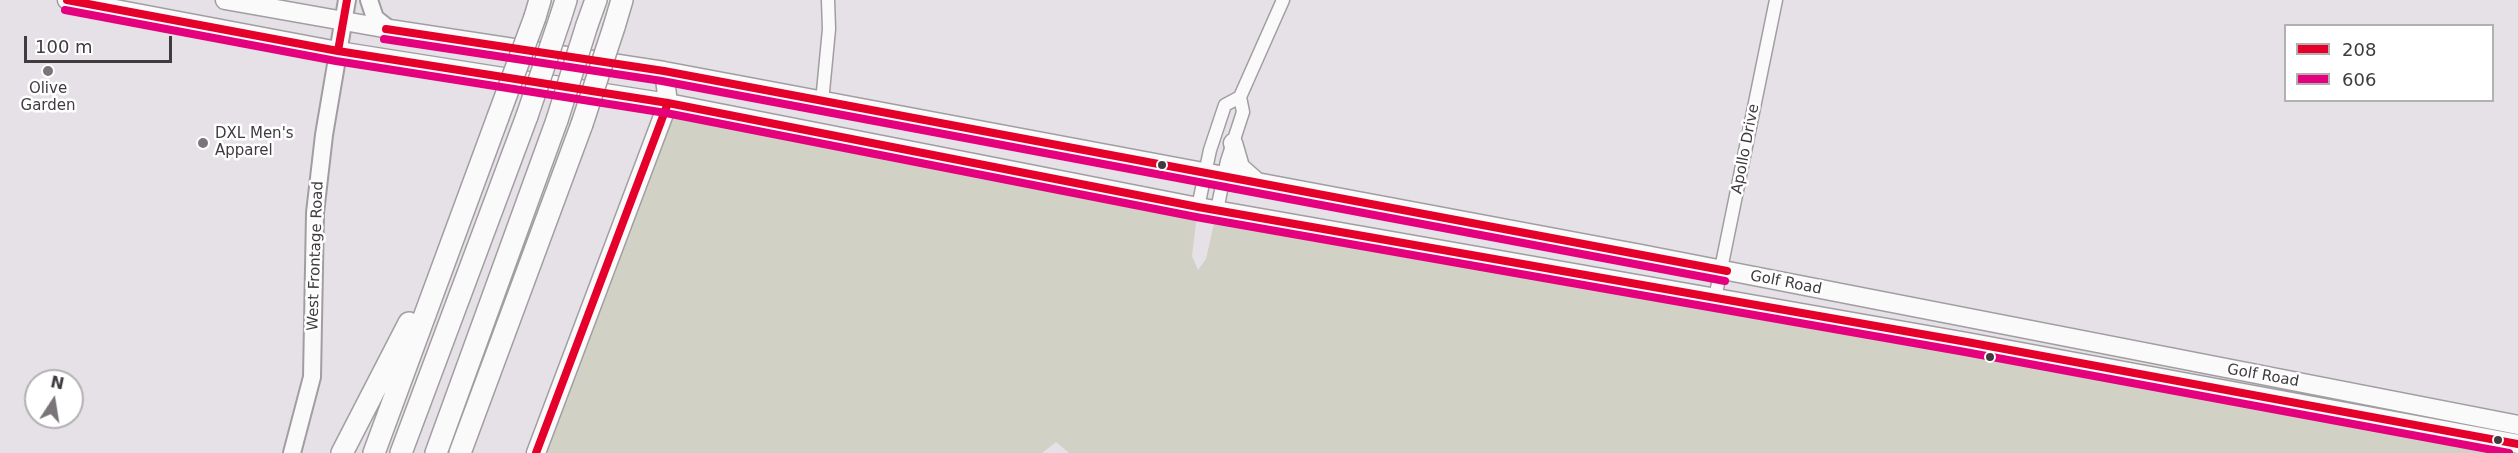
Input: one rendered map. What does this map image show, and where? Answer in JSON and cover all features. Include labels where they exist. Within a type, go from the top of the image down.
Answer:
[{"type":"highway","points":[[436,453],[556,120],[596,0]]},
{"type":"highway","points":[[462,453],[582,124],[622,0]]},
{"type":"highway","points":[[374,453],[538,8]]},
{"type":"highway","points":[[401,453],[527,116],[563,10]]},
{"type":"highway","points":[[342,453],[457,229]]},
{"type":"main road","name":"Golf Road","points":[[67,0],[338,51],[668,103],[1198,207],[2518,444]]},
{"type":"main road","name":"Golf Road","points":[[225,0],[343,22],[664,71],[1721,270],[2518,425]]},
{"type":"main road","points":[[536,453],[668,103],[664,71]]},
{"type":"main road","points":[[1233,143],[1240,167],[1257,182]]},
{"type":"street","name":"West Frontage Road","points":[[292,453],[312,377],[315,213],[324,135],[347,0]]},
{"type":"street","points":[[369,0],[375,18],[389,29]]},
{"type":"street","points":[[822,102],[829,29],[828,0]]},
{"type":"street","points":[[1217,210],[1243,112],[1240,97],[1283,0]]},
{"type":"street","name":"Apollo Drive","points":[[1715,298],[1776,0]]},
{"type":"street","points":[[1198,207],[1205,172],[1225,105],[1240,97]]},
{"type":"shaded area","points":[[668,103],[1198,207],[1192,256],[1198,270],[1206,259],[1217,210],[2518,444],[2518,453],[1069,453],[1056,442],[1042,453],[537,453]]},
{"type":"transit line","name":"208","points":[[67,0],[338,51],[668,103],[1198,207],[1967,342],[2518,444]]},
{"type":"transit line","name":"208","points":[[338,51],[347,0]]},
{"type":"transit line","name":"606","points":[[65,10],[336,61],[666,113],[1196,217],[1965,352],[2509,453]]},
{"type":"transit line","name":"208","points":[[386,29],[664,71],[1727,271]]},
{"type":"transit line","name":"606","points":[[384,39],[662,81],[1725,281]]},
{"type":"transit line","name":"208","points":[[536,453],[668,103]]},
{"type":"place","name":"Olive Garden","points":[[48,71]]},
{"type":"place","name":"DXL Men's Apparel","points":[[203,143]]}]
